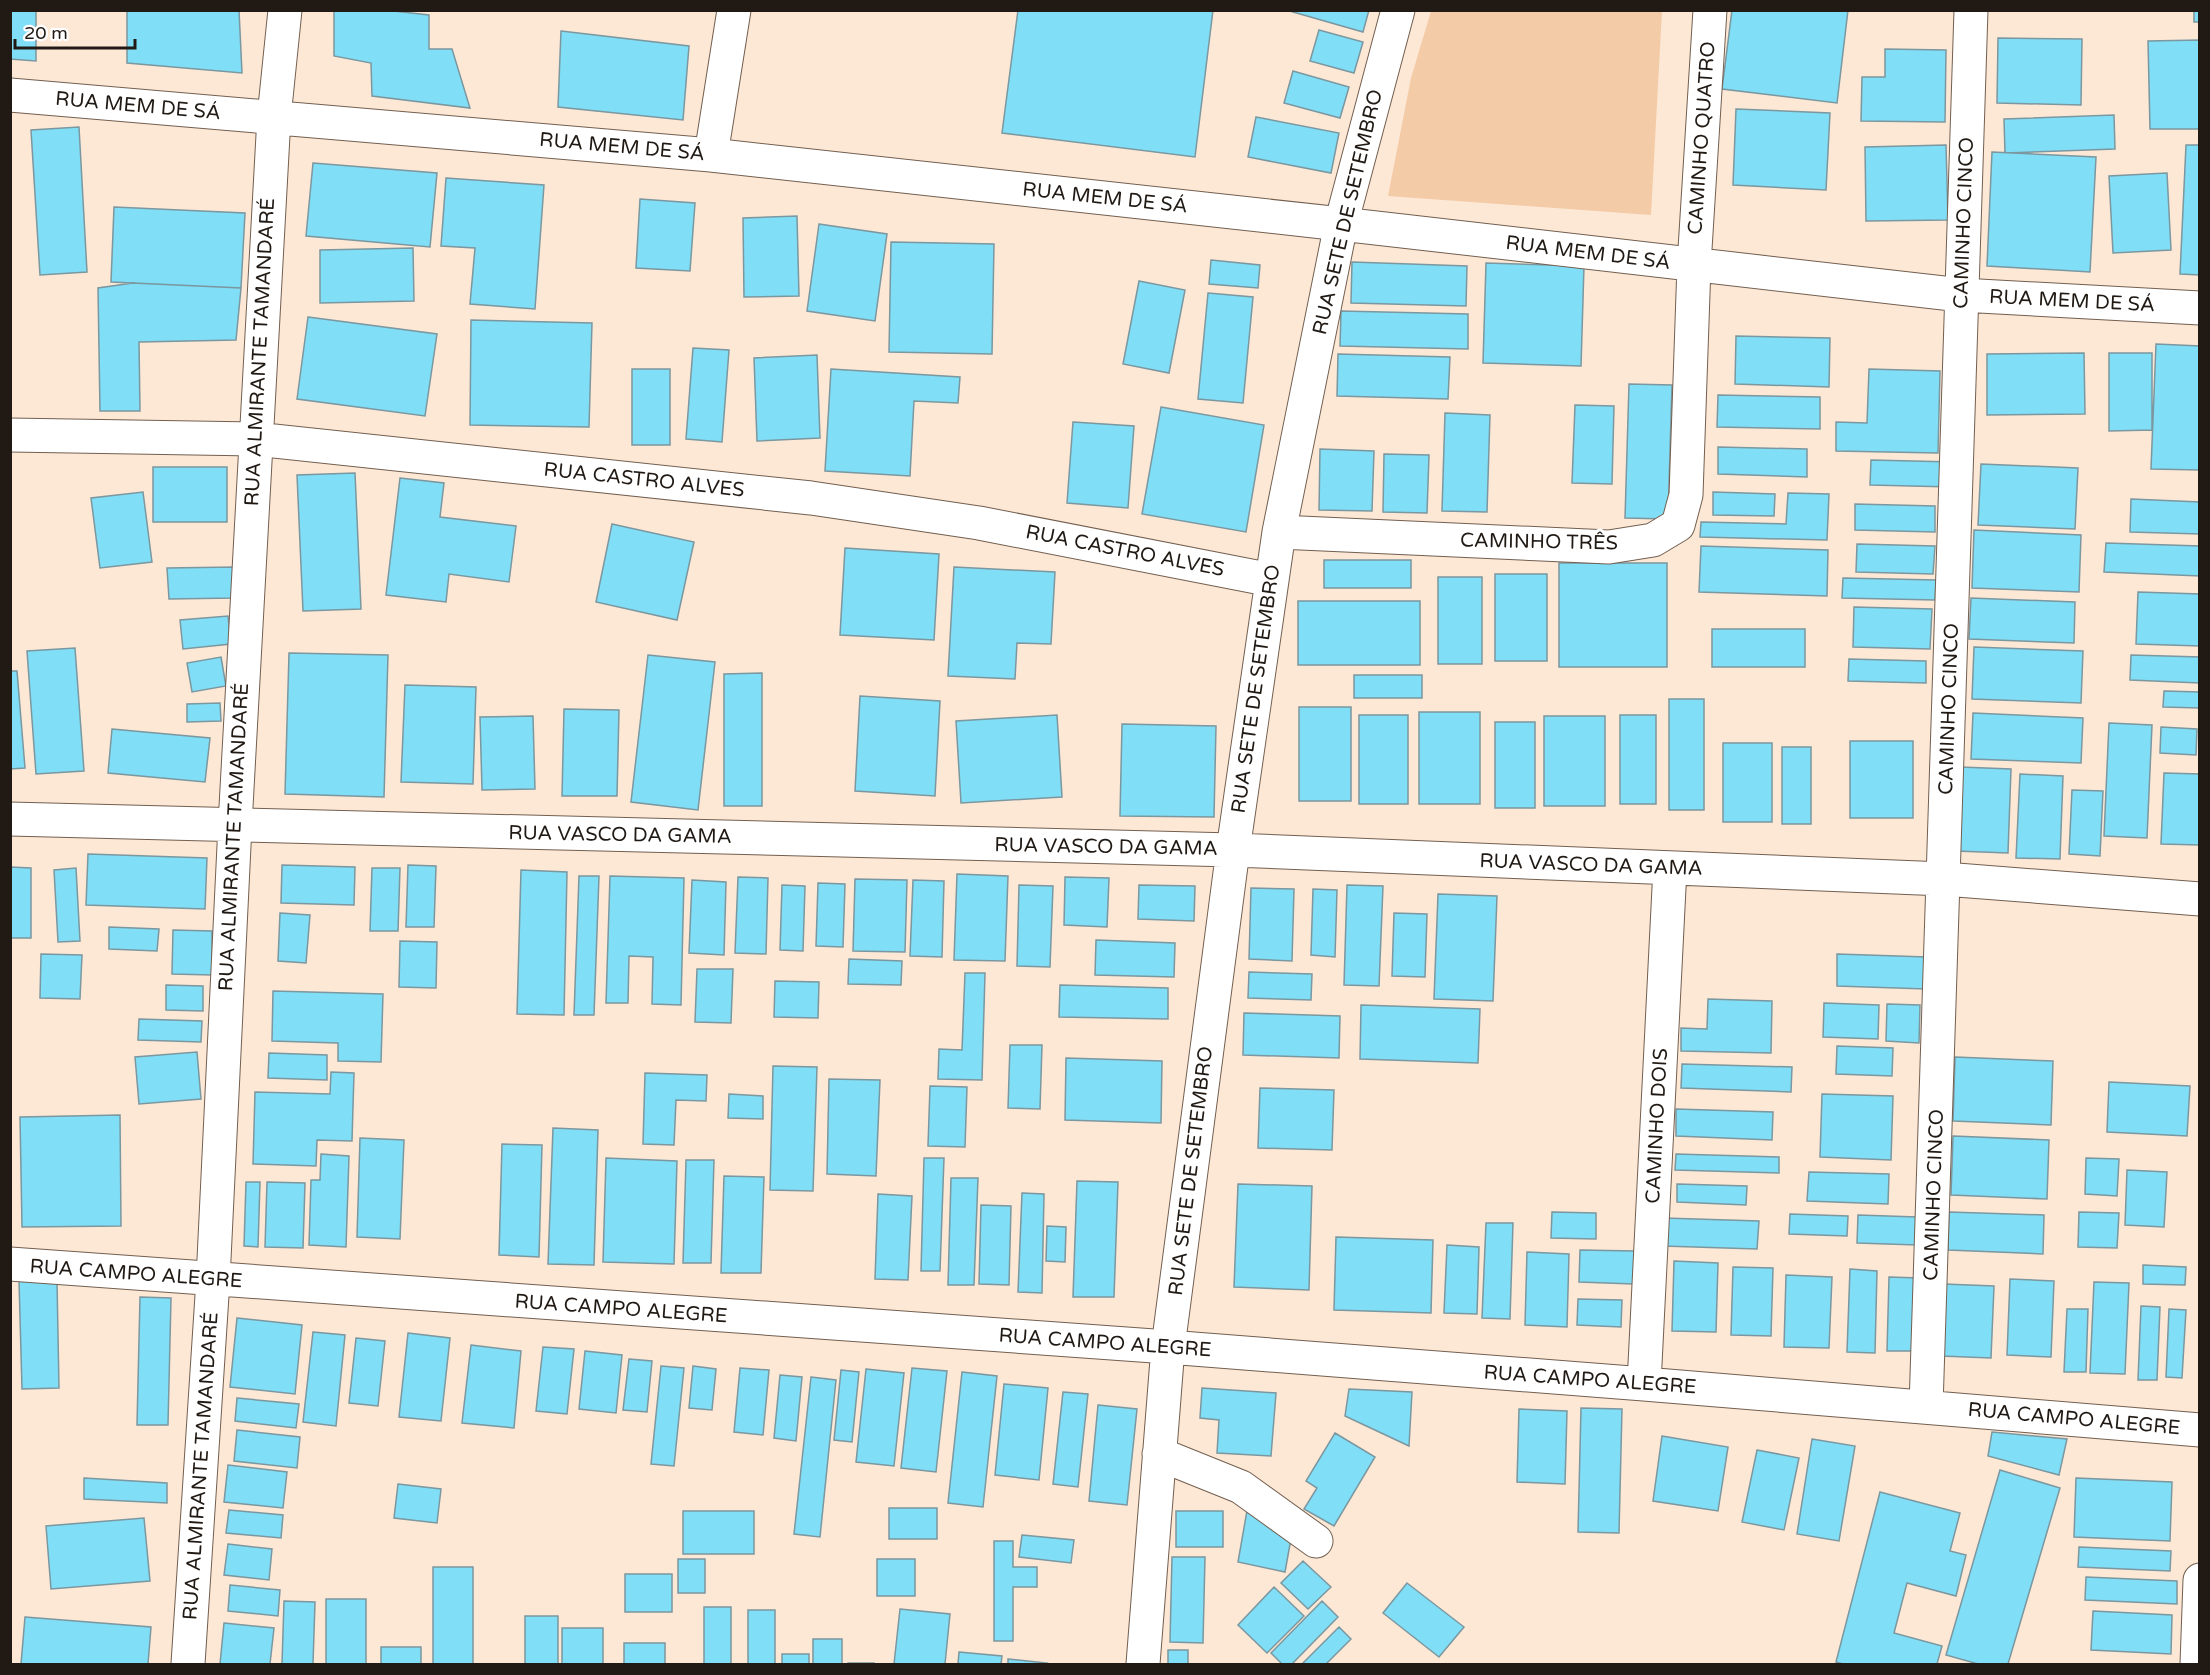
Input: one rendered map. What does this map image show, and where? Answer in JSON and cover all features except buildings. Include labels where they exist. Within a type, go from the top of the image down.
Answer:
[{"type":"street","name":"RUA ALMIRANTE TAMANDARÉ","points":[[188,1665],[213,1280],[255,439],[274,117],[285,10]]},
{"type":"street","points":[[711,155],[734,10]]},
{"type":"street","name":"RUA SETE DE SETEMBRO","points":[[1143,1665],[1168,1347],[1233,850],[1279,532],[1341,224],[1398,10]]},
{"type":"street","name":"CAMINHO QUATRO","points":[[1694,265],[1710,10]]},
{"type":"street","name":"CAMINHO CINCO","points":[[1926,1407],[1971,10]]},
{"type":"street","name":"RUA MEM DE SÁ","points":[[10,95],[711,155],[1961,295],[2199,308]]},
{"type":"street","name":"CAMINHO TRÊS","points":[[1279,532],[1609,547],[1653,540],[1678,525],[1686,495],[1694,265]]},
{"type":"street","name":"RUA CASTRO ALVES","points":[[10,435],[255,439],[811,498],[980,523],[1272,580]]},
{"type":"street","name":"RUA VASCO DA GAMA","points":[[10,819],[1233,850],[1944,879],[2199,899]]},
{"type":"street","name":"CAMINHO DOIS","points":[[1644,1384],[1670,868]]},
{"type":"street","name":"RUA CAMPO ALEGRE","points":[[10,1264],[1168,1347],[2199,1430]]},
{"type":"street","points":[[1159,1454],[1241,1487],[1316,1541]]},
{"type":"street","points":[[2197,1665],[2199,1580]]},
{"type":"shaded area","points":[[1431,11],[1662,11],[1651,215],[1388,196],[1411,78]]}]
